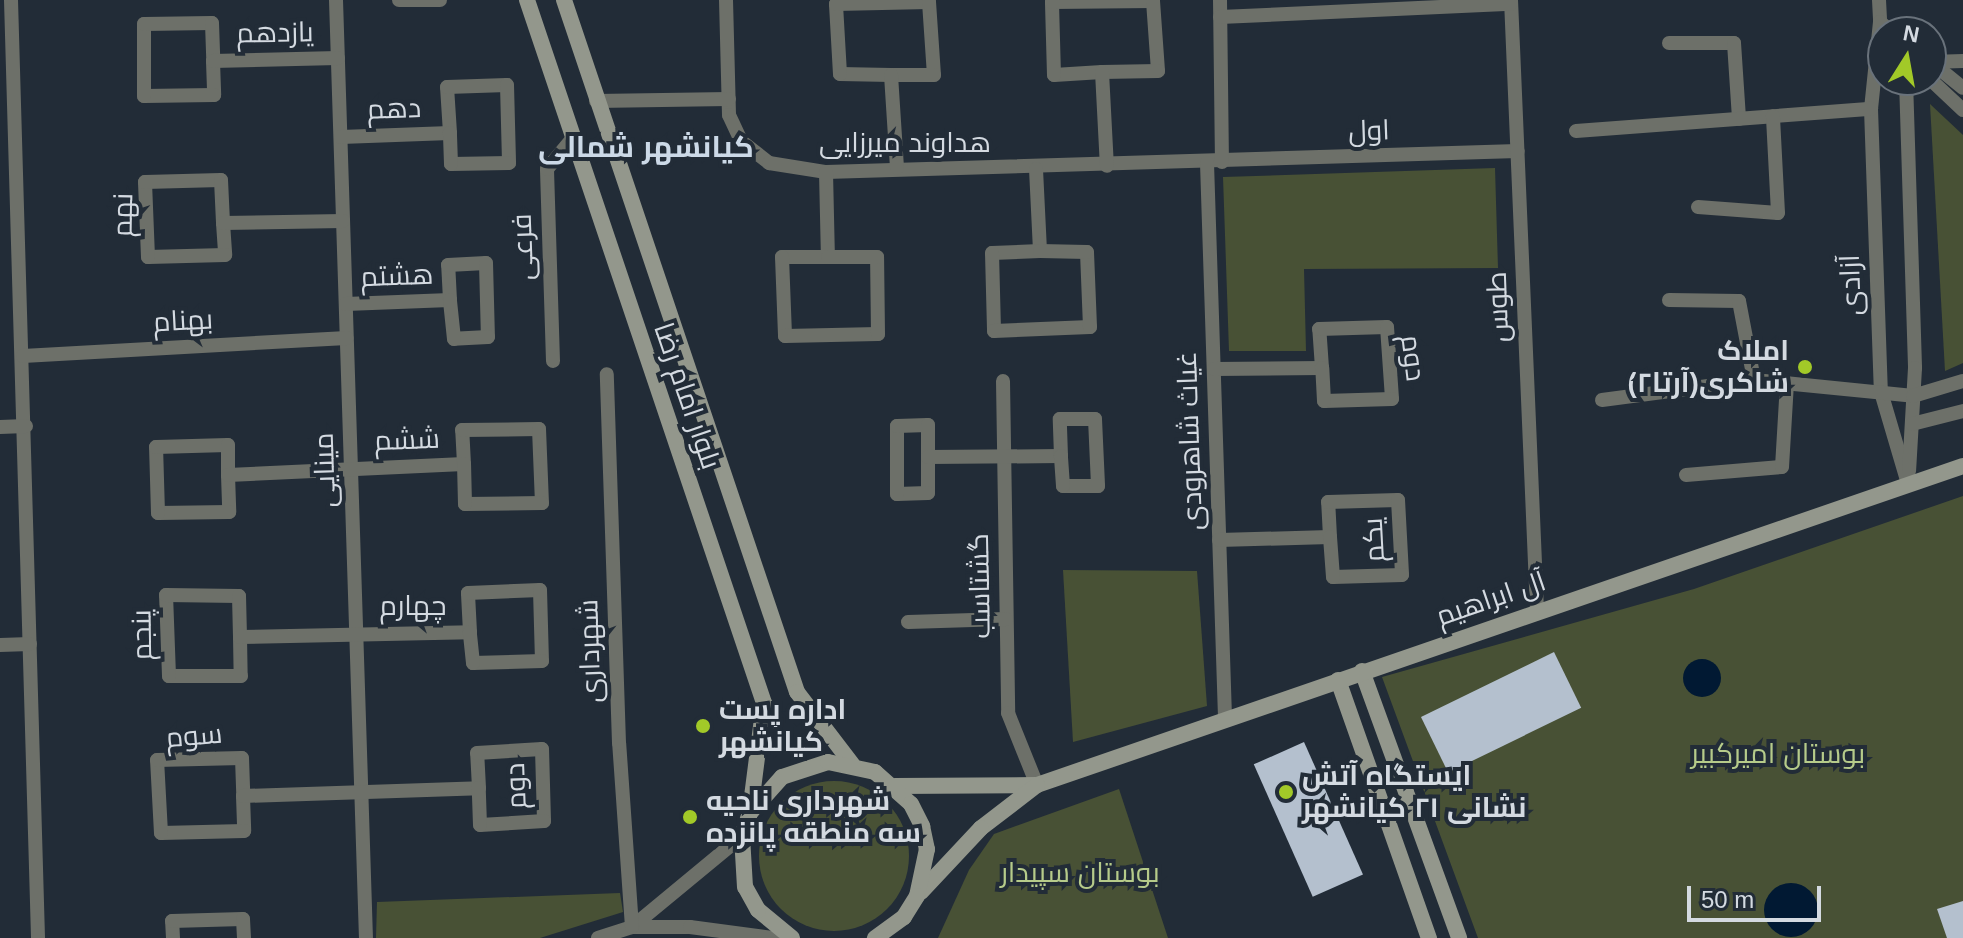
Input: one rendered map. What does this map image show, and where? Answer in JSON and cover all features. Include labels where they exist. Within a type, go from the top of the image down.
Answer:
[{"type":"main road","name":"بلوار امام رضا","points":[[527,0],[764,703],[750,813]]},
{"type":"main road","name":"بلوار امام رضا","points":[[564,0],[797,692],[852,764]]},
{"type":"main road","name":"آل ابراهیم","points":[[1037,785],[1963,466]]},
{"type":"main road","points":[[1362,671],[1459,938]]},
{"type":"main road","points":[[1338,680],[1429,938]]},
{"type":"main road","points":[[792,938],[758,910],[745,887],[742,836],[750,813],[782,777],[804,767],[852,764],[895,786],[911,804],[924,837],[925,873],[917,896]]},
{"type":"main road","points":[[895,786],[1037,785]]},
{"type":"main road","points":[[875,938],[904,917],[917,896],[981,828],[1037,785]]},
{"type":"street","points":[[11,0],[26,426],[38,938]]},
{"type":"street","name":"مینایی","points":[[336,0],[366,938]]},
{"type":"street","points":[[399,0],[440,0]]},
{"type":"street","name":"هداوند میرزایی","points":[[726,0],[729,115],[741,141],[769,163],[826,172],[897,168],[1036,169],[1214,162]]},
{"type":"street","name":"غیاث شاهرودی","points":[[1220,0],[1214,162],[1214,369],[1225,718]]},
{"type":"street","points":[[1153,1],[1158,71],[1102,72],[1054,75],[1052,2],[1153,1]]},
{"type":"street","points":[[929,2],[934,75],[891,75],[840,74],[836,4],[929,2]]},
{"type":"street","points":[[1220,17],[1511,2]]},
{"type":"street","name":"طوس","points":[[1511,2],[1537,611]]},
{"type":"street","name":"یازدهم","points":[[212,23],[213,61],[214,95],[144,96],[144,24],[212,23]]},
{"type":"street","points":[[1669,43],[1734,43],[1739,119]]},
{"type":"street","name":"یازدهم","points":[[213,61],[338,58]]},
{"type":"street","points":[[1102,72],[1107,166]]},
{"type":"street","points":[[891,75],[897,168]]},
{"type":"street","points":[[1947,75],[1963,88]]},
{"type":"street","name":"دهم","points":[[507,85],[509,163],[451,164],[450,133],[447,87],[507,85]]},
{"type":"street","points":[[1947,95],[1963,110]]},
{"type":"street","name":"آزادی","points":[[1873,96],[1871,109],[1881,392],[1908,484]]},
{"type":"street","points":[[1906,96],[1913,396],[1908,484]]},
{"type":"street","points":[[596,101],[729,99]]},
{"type":"street","points":[[1576,131],[1871,109]]},
{"type":"street","points":[[1698,207],[1778,213],[1773,116]]},
{"type":"street","name":"دهم","points":[[341,137],[450,133]]},
{"type":"street","name":"فرعی","points":[[553,361],[547,169],[572,139]]},
{"type":"street","name":"اول","points":[[1214,162],[1518,151]]},
{"type":"street","points":[[1036,169],[1040,251]]},
{"type":"street","points":[[826,172],[828,257]]},
{"type":"street","name":"نهم","points":[[221,180],[223,223],[225,255],[148,257],[145,182],[221,180]]},
{"type":"street","points":[[223,223],[343,221]]},
{"type":"street","points":[[1040,251],[1087,252],[1090,327],[994,331],[992,253],[1040,251]]},
{"type":"street","points":[[782,257],[828,257],[877,257],[878,334],[785,336],[782,257]]},
{"type":"street","name":"هشتم","points":[[486,263],[488,337],[454,339],[450,300],[448,265],[486,263]]},
{"type":"street","name":"هشتم","points":[[346,304],[450,300]]},
{"type":"street","points":[[1669,300],[1739,301],[1754,380]]},
{"type":"street","name":"دوم","points":[[1387,327],[1392,399],[1324,401],[1322,368],[1319,329],[1387,327]]},
{"type":"street","name":"بهنام","points":[[23,356],[347,338]]},
{"type":"street","points":[[1214,369],[1322,368]]},
{"type":"street","name":"شهرداری","points":[[607,374],[619,743],[632,927]]},
{"type":"street","points":[[1602,400],[1754,380],[1913,396],[1963,381]]},
{"type":"street","name":"گشتاسب","points":[[1003,381],[1008,713],[1037,785]]},
{"type":"street","points":[[1686,475],[1782,467],[1787,383]]},
{"type":"street","points":[[1912,424],[1963,411]]},
{"type":"street","points":[[1060,419],[1095,419],[1098,486],[1063,486],[1061,456],[1060,419]]},
{"type":"street","points":[[928,425],[928,457],[928,493],[897,494],[897,426],[928,425]]},
{"type":"street","points":[[0,427],[26,426]]},
{"type":"street","name":"ششم","points":[[539,429],[542,503],[465,504],[464,464],[462,430],[539,429]]},
{"type":"street","points":[[228,445],[228,475],[229,512],[158,513],[156,447],[228,445]]},
{"type":"street","points":[[928,457],[1061,456]]},
{"type":"street","name":"ششم","points":[[228,475],[464,464]]},
{"type":"street","name":"یکم","points":[[1398,500],[1402,575],[1333,577],[1330,537],[1328,502],[1398,500]]},
{"type":"street","name":"یکم","points":[[1219,540],[1330,537]]},
{"type":"street","name":"چهارم","points":[[540,590],[542,661],[473,663],[470,632],[468,593],[540,590]]},
{"type":"street","name":"پنجم","points":[[166,595],[239,596],[240,637],[241,676],[169,676],[166,595]]},
{"type":"street","points":[[908,622],[1006,619]]},
{"type":"street","points":[[240,637],[356,632]]},
{"type":"street","name":"چهارم","points":[[356,632],[470,632]]},
{"type":"street","points":[[0,645],[30,644]]},
{"type":"street","name":"دوم","points":[[542,749],[544,821],[480,825],[479,788],[477,753],[542,749]]},
{"type":"street","name":"سوم","points":[[242,758],[243,796],[244,831],[161,833],[157,760],[242,758]]},
{"type":"street","name":"دوم","points":[[361,792],[479,788]]},
{"type":"street","points":[[243,796],[361,792]]},
{"type":"street","points":[[632,927],[742,836]]},
{"type":"street","points":[[894,938],[904,917]]},
{"type":"street","points":[[173,938],[172,921],[243,919],[244,938]]},
{"type":"street","points":[[598,938],[632,927],[690,927],[772,938]]},
{"type":"green space","points":[[1930,104],[1963,135],[1963,363],[1945,371]]},
{"type":"green space","points":[[1495,168],[1498,268],[1304,269],[1306,351],[1229,351],[1223,177]]},
{"type":"green space","name":"بوستان امیرکبیر","points":[[1963,496],[1963,938],[1478,938],[1382,677],[1694,589]]},
{"type":"green space","points":[[1063,570],[1197,571],[1207,706],[1073,742]]},
{"type":"green space","points":[[834,781],[863,787],[887,803],[903,827],[909,856],[903,885],[887,909],[863,925],[834,931],[805,925],[781,909],[765,885],[759,856],[765,827],[781,803],[805,787]]},
{"type":"green space","name":"بوستان سپیدار","points":[[1119,789],[1168,938],[938,938],[969,870],[994,834]]},
{"type":"green space","points":[[620,893],[623,912],[540,938],[376,938],[377,902]]},
{"type":"water","points":[[1702,659],[1715,665],[1721,678],[1715,691],[1702,697],[1689,691],[1683,678],[1689,665]]},
{"type":"water","points":[[1791,883],[1810,891],[1818,910],[1810,929],[1791,937],[1772,929],[1764,910],[1772,891]]},
{"type":"building","points":[[1554,652],[1581,708],[1448,773],[1421,717]]},
{"type":"building","points":[[1304,742],[1363,874],[1313,897],[1254,764]]},
{"type":"building","points":[[1963,901],[1963,938],[1947,938],[1937,909]]},
{"type":"place","name":"املاک شاکری(آرتا۲)","points":[[1805,367]]},
{"type":"place","name":"اداره پست کیانشهر","points":[[703,726]]},
{"type":"place","name":"ایستگاه آتش نشانی ۲۱ کیانشهر","points":[[1286,792]]},
{"type":"place","name":"شهرداری ناحیه سه منطقه پانزده","points":[[690,817]]},
{"type":"district","name":"کیانشهر شمالی","points":[[646,147]]}]
